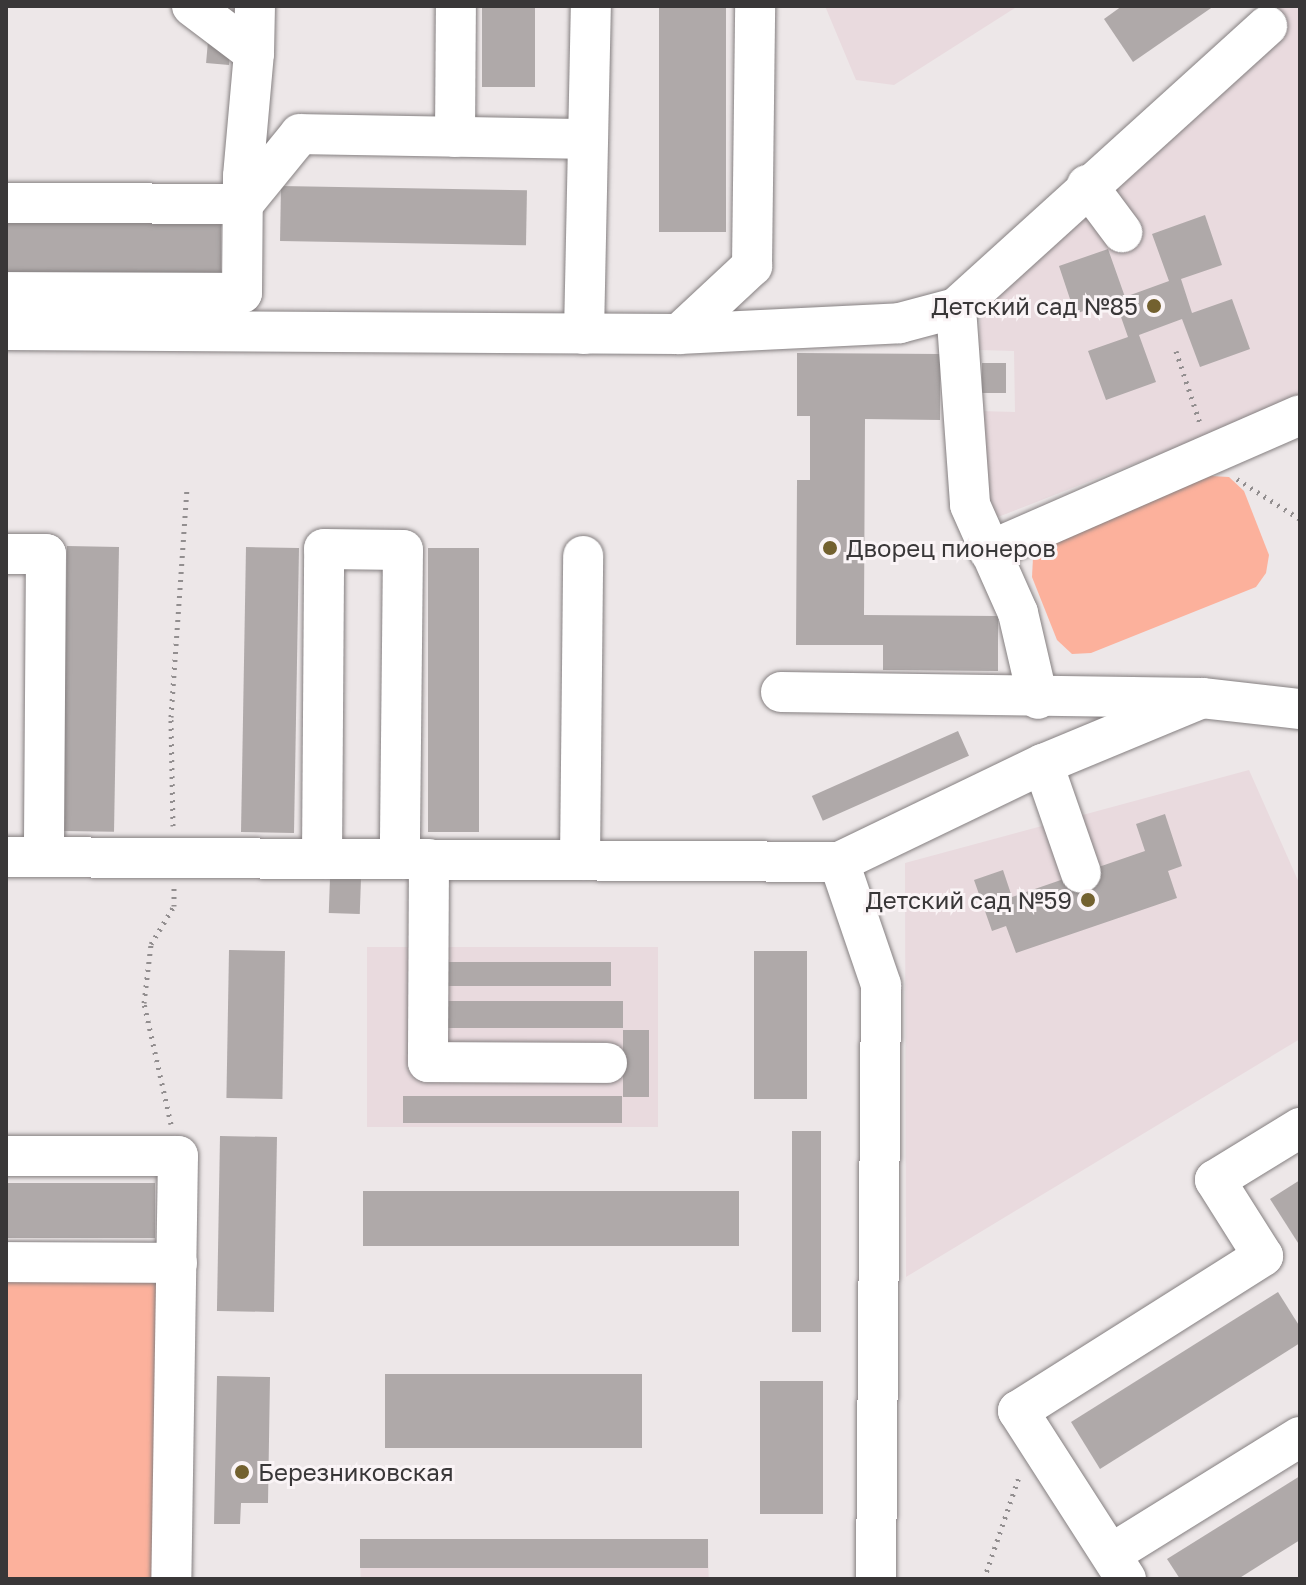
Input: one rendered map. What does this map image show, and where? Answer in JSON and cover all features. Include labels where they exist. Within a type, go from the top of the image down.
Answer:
[{"type":"lane","points":[[192,6],[254,53]]},
{"type":"lane","points":[[242,312],[243,204],[255,6]]},
{"type":"lane","points":[[455,137],[456,6]]},
{"type":"lane","points":[[584,334],[591,6]]},
{"type":"lane","points":[[679,334],[752,266],[755,6]]},
{"type":"lane","points":[[6,292],[242,312],[584,334],[679,334],[900,323],[956,308],[1087,185],[1267,26]]},
{"type":"lane","points":[[243,204],[300,134],[588,139]]},
{"type":"lane","points":[[1087,185],[1122,232]]},
{"type":"lane","points":[[6,203],[243,204]]},
{"type":"lane","points":[[956,308],[970,505],[1018,613],[1038,699]]},
{"type":"lane","points":[[6,330],[242,312]]},
{"type":"lane","points":[[989,551],[1300,415]]},
{"type":"lane","points":[[322,859],[324,549],[403,550],[415,859],[428,1062],[607,1063]]},
{"type":"lane","points":[[6,554],[46,554],[25,857],[839,862],[1043,764],[1202,698]]},
{"type":"lane","points":[[580,860],[583,556]]},
{"type":"lane","points":[[781,692],[1038,699],[1202,698],[1300,709]]},
{"type":"lane","points":[[1043,764],[1081,873]]},
{"type":"lane","points":[[839,862],[881,985],[876,1579]]},
{"type":"lane","points":[[1300,1128],[1215,1180],[1263,1256],[1018,1411],[1118,1567],[1300,1437]]},
{"type":"lane","points":[[6,1156],[178,1156],[171,1579]]},
{"type":"lane","points":[[6,1262],[177,1263]]},
{"type":"path","points":[[1176,351],[1211,455],[1269,503],[1300,519]]},
{"type":"path","points":[[984,1579],[1034,1435]]},
{"type":"shaded area","points":[[825,6],[1018,6],[894,85],[856,80]]},
{"type":"shaded area","points":[[1263,6],[1300,6],[1300,399],[998,517],[980,508],[979,411],[1015,412],[1014,351],[979,350],[981,300],[1271,49]]},
{"type":"shaded area","points":[[1211,476],[1229,477],[1244,491],[1269,555],[1266,573],[1256,587],[1091,653],[1072,654],[1057,640],[1032,577],[1033,558],[1046,543]]},
{"type":"shaded area","points":[[1249,770],[1300,885],[1300,1039],[906,1277],[905,863]]},
{"type":"shaded area","points":[[367,947],[658,947],[658,1127],[367,1127]]},
{"type":"shaded area","points":[[6,1278],[156,1278],[156,1579],[6,1579]]},
{"type":"shaded area","points":[[708,1539],[709,1579],[361,1579],[360,1545]]},
{"type":"building","points":[[482,6],[535,6],[535,87],[482,87]]},
{"type":"building","points":[[659,6],[726,6],[726,232],[659,232]]},
{"type":"building","points":[[1122,6],[1214,6],[1133,62],[1104,19]]},
{"type":"building","points":[[208,41],[231,43],[229,65],[206,63]]},
{"type":"building","points":[[281,186],[527,190],[526,245],[280,241]]},
{"type":"building","name":"Детский сад №85","points":[[1205,215],[1222,265],[1181,279],[1192,313],[1232,299],[1250,349],[1200,367],[1182,319],[1139,335],[1156,382],[1106,400],[1088,351],[1128,337],[1115,300],[1075,314],[1059,266],[1108,249],[1125,297],[1169,281],[1152,234]]},
{"type":"building","points":[[6,220],[221,220],[221,276],[6,276]]},
{"type":"building","name":"Дворец пионеров","points":[[797,353],[940,354],[940,420],[865,419],[864,615],[998,616],[998,671],[883,670],[883,645],[796,645],[797,480],[810,480],[810,416],[797,416]]},
{"type":"building","points":[[982,363],[1006,363],[1006,393],[982,393]]},
{"type":"building","points":[[67,546],[119,547],[114,832],[62,831]]},
{"type":"building","points":[[246,547],[299,548],[294,833],[241,832]]},
{"type":"building","points":[[428,548],[479,548],[479,832],[428,832]]},
{"type":"building","points":[[958,731],[969,756],[823,821],[812,796]]},
{"type":"building","name":"Детский сад №59","points":[[1165,814],[1182,866],[1168,871],[1177,898],[1016,953],[1006,926],[992,931],[974,880],[1003,870],[1012,897],[1145,851],[1136,824]]},
{"type":"building","points":[[330,878],[361,879],[360,914],[329,913]]},
{"type":"building","points":[[229,950],[285,951],[282,1099],[226,1098]]},
{"type":"building","points":[[754,951],[807,951],[807,1099],[754,1099]]},
{"type":"building","points":[[439,962],[611,962],[611,986],[439,986]]},
{"type":"building","points":[[435,1001],[623,1001],[623,1028],[435,1028]]},
{"type":"building","points":[[623,1030],[649,1030],[649,1097],[623,1097]]},
{"type":"building","points":[[403,1096],[622,1096],[622,1123],[403,1123]]},
{"type":"building","points":[[792,1131],[821,1131],[821,1332],[792,1332]]},
{"type":"building","points":[[220,1136],[277,1137],[274,1312],[217,1311]]},
{"type":"building","points":[[1300,1180],[1300,1246],[1270,1199]]},
{"type":"building","points":[[6,1183],[155,1183],[155,1238],[6,1238]]},
{"type":"building","points":[[363,1191],[739,1191],[739,1246],[363,1246]]},
{"type":"building","points":[[1278,1292],[1300,1327],[1300,1343],[1100,1469],[1071,1422]]},
{"type":"building","points":[[385,1374],[642,1374],[642,1448],[385,1448]]},
{"type":"building","name":"Березниковская","points":[[217,1376],[270,1377],[268,1503],[241,1503],[240,1524],[214,1524]]},
{"type":"building","points":[[760,1381],[823,1381],[823,1514],[760,1514]]},
{"type":"building","points":[[1300,1476],[1300,1540],[1238,1579],[1180,1579],[1167,1559]]},
{"type":"building","points":[[360,1539],[708,1539],[708,1568],[360,1568]]},
{"type":"place","name":"Детский сад №85","points":[[1154,306]]},
{"type":"place","name":"Дворец пионеров","points":[[830,548]]},
{"type":"place","name":"Детский сад №59","points":[[1088,900]]},
{"type":"place","name":"Березниковская","points":[[242,1472]]}]
